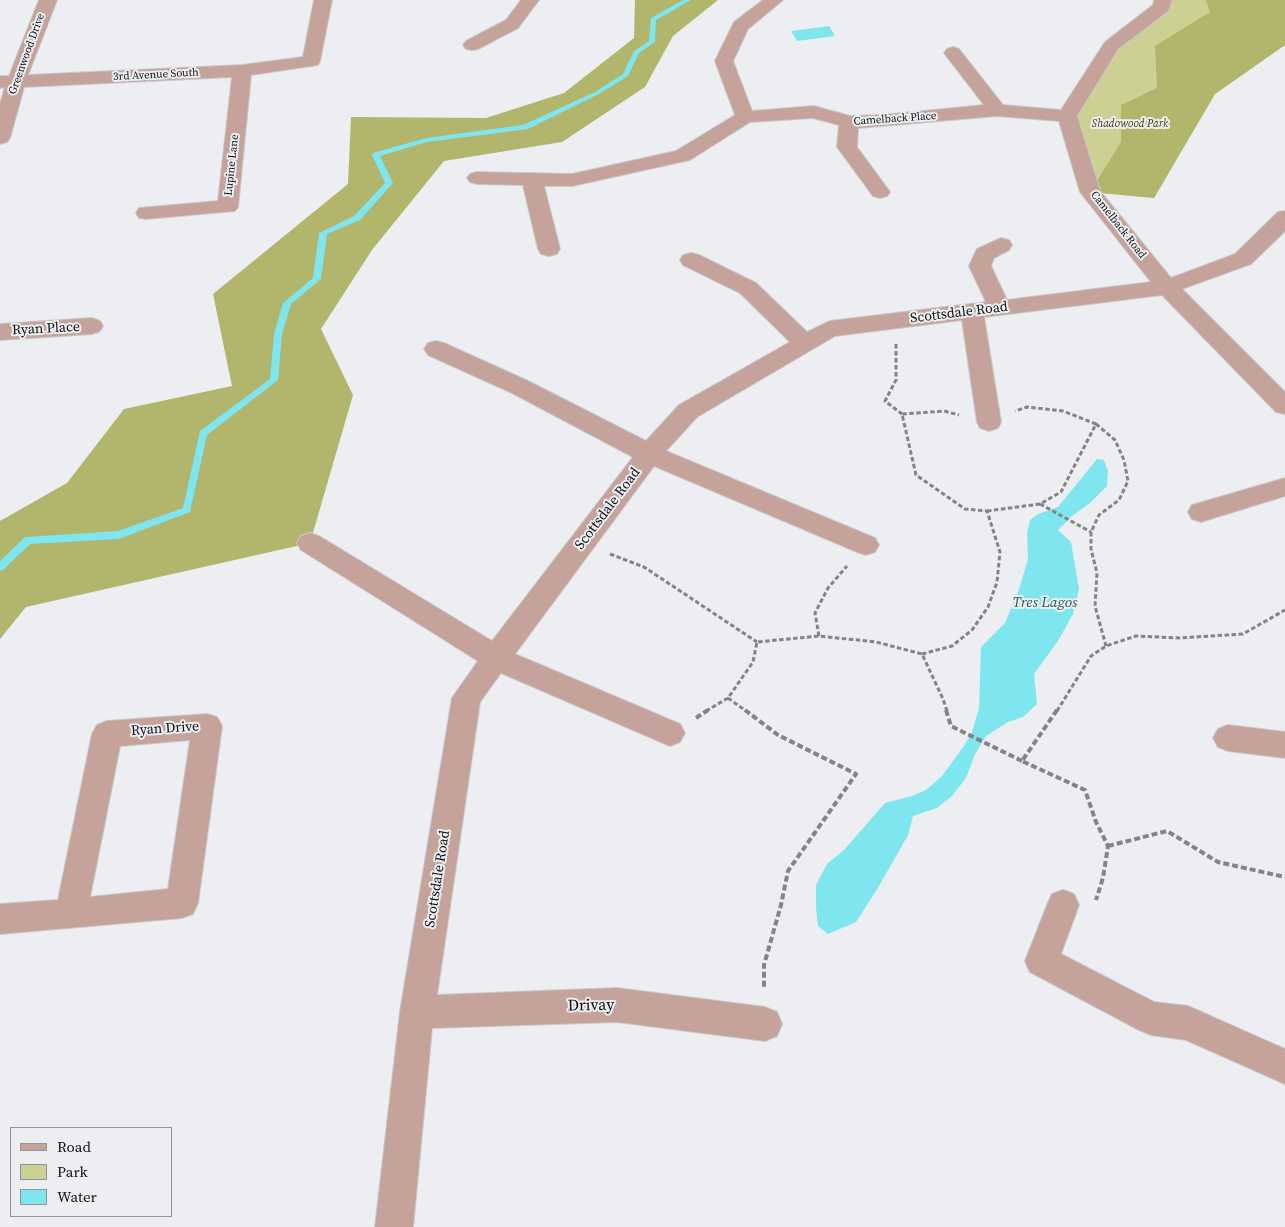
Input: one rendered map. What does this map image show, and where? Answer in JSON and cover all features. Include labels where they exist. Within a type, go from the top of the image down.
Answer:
[{"type":"street","name":"Greenwood Drive","points":[[0,138],[8,81],[48,0]]},
{"type":"street","name":"3rd Avenue South","points":[[8,81],[242,71],[311,61],[323,0]]},
{"type":"street","points":[[472,44],[512,24],[530,0]]},
{"type":"street","points":[[477,178],[572,180],[683,156],[746,117],[724,61],[740,26],[774,0]]},
{"type":"street","points":[[1067,116],[1111,46],[1162,7],[1163,0]]},
{"type":"street","points":[[953,53],[997,110]]},
{"type":"street","name":"Lupine Lane","points":[[146,214],[228,207],[242,71]]},
{"type":"street","name":"Camelback Place","points":[[746,117],[814,112],[849,122],[882,122],[997,110],[1067,116]]},
{"type":"street","name":"Camelback Road","points":[[1067,116],[1090,192],[1167,287],[1285,406]]},
{"type":"street","points":[[849,122],[847,148],[880,192]]},
{"type":"street","points":[[532,179],[549,249]]},
{"type":"street","name":"Scottsdale Road","points":[[394,1227],[417,1012],[466,698],[649,454],[688,412],[830,329],[1167,287],[1242,259],[1284,221],[1285,217]]},
{"type":"street","points":[[1000,308],[980,266],[985,254],[1001,244]]},
{"type":"street","points":[[691,260],[748,288],[805,343]]},
{"type":"street","points":[[972,311],[989,422]]},
{"type":"street","name":"Ryan Place","points":[[0,332],[92,326]]},
{"type":"street","points":[[436,349],[520,387],[649,454],[866,545]]},
{"type":"street","points":[[1202,512],[1285,487]]},
{"type":"street","points":[[310,542],[496,658],[670,733]]},
{"type":"street","name":"Ryan Drive","points":[[0,920],[71,914],[182,903],[207,726],[108,734],[71,914]]},
{"type":"street","points":[[1228,738],[1285,745]]},
{"type":"street","points":[[1063,905],[1042,961],[1151,1018],[1188,1022],[1285,1067]]},
{"type":"street","name":"Drivay","points":[[417,1012],[617,1005],[765,1024]]},
{"type":"path","points":[[894,321],[897,352],[896,380],[885,401],[902,414],[916,475],[965,509],[988,511],[1040,504],[1061,492],[1096,424]]},
{"type":"path","points":[[902,414],[944,411],[989,422],[1027,406],[1063,411],[1096,424],[1115,440],[1124,460],[1128,481],[1119,500],[1099,515],[1091,532],[1091,550],[1097,572],[1095,606],[1106,646]]},
{"type":"path","points":[[1040,504],[1091,532]]},
{"type":"path","points":[[581,544],[644,567],[757,642],[820,636],[876,642],[922,654],[952,646],[972,630],[988,606],[998,582],[1000,552],[988,511]]},
{"type":"path","points":[[820,636],[815,613],[828,588],[866,545]]},
{"type":"path","points":[[1022,761],[1068,695],[1077,676],[1091,656],[1106,646],[1136,636],[1179,638],[1243,634],[1285,610]]},
{"type":"path","points":[[670,733],[728,698],[753,662],[757,642]]},
{"type":"path","points":[[922,654],[943,700],[951,726],[1085,790],[1096,822],[1108,846],[1103,878],[1094,906],[1063,905]]},
{"type":"path","points":[[728,698],[778,735],[856,774],[788,871],[764,965],[765,1024]]},
{"type":"path","points":[[1108,846],[1167,831],[1218,862],[1285,877]]},
{"type":"green space","points":[[635,0],[718,0],[673,36],[645,87],[562,142],[444,161],[372,250],[321,329],[353,395],[310,543],[26,607],[0,639],[0,521],[67,483],[124,409],[232,386],[213,294],[348,184],[351,117],[486,118],[564,93],[634,38]]},
{"type":"green space","name":"Shadowood Park","points":[[1163,0],[1285,0],[1285,45],[1215,94],[1154,198],[1090,192],[1067,116],[1111,46]]},
{"type":"green space","name":"Shadowood Park","points":[[1206,0],[1285,0],[1285,45],[1215,94],[1154,198],[1090,192],[1121,142],[1121,105],[1157,88],[1155,46],[1210,12]]},
{"type":"water","points":[[829,26],[835,36],[797,41],[791,31]]},
{"type":"water","name":"Tres Lagos","points":[[1097,459],[1104,460],[1108,471],[1107,486],[1058,530],[1071,542],[1079,589],[1073,614],[1058,641],[1034,674],[1037,704],[1023,717],[1008,722],[986,736],[975,754],[966,778],[952,796],[937,808],[913,816],[908,835],[856,922],[828,934],[818,926],[816,908],[816,885],[827,864],[844,850],[885,803],[926,790],[942,776],[964,746],[972,732],[979,708],[981,647],[1005,623],[1019,589],[1028,559],[1027,534],[1030,520],[1038,514],[1058,507]]},
{"type":"waterway","points":[[0,567],[28,540],[119,535],[187,510],[203,433],[274,380],[278,334],[287,303],[317,279],[323,233],[357,218],[389,183],[376,155],[426,140],[525,127],[597,93],[626,75],[636,52],[652,42],[653,19],[688,0]]}]
